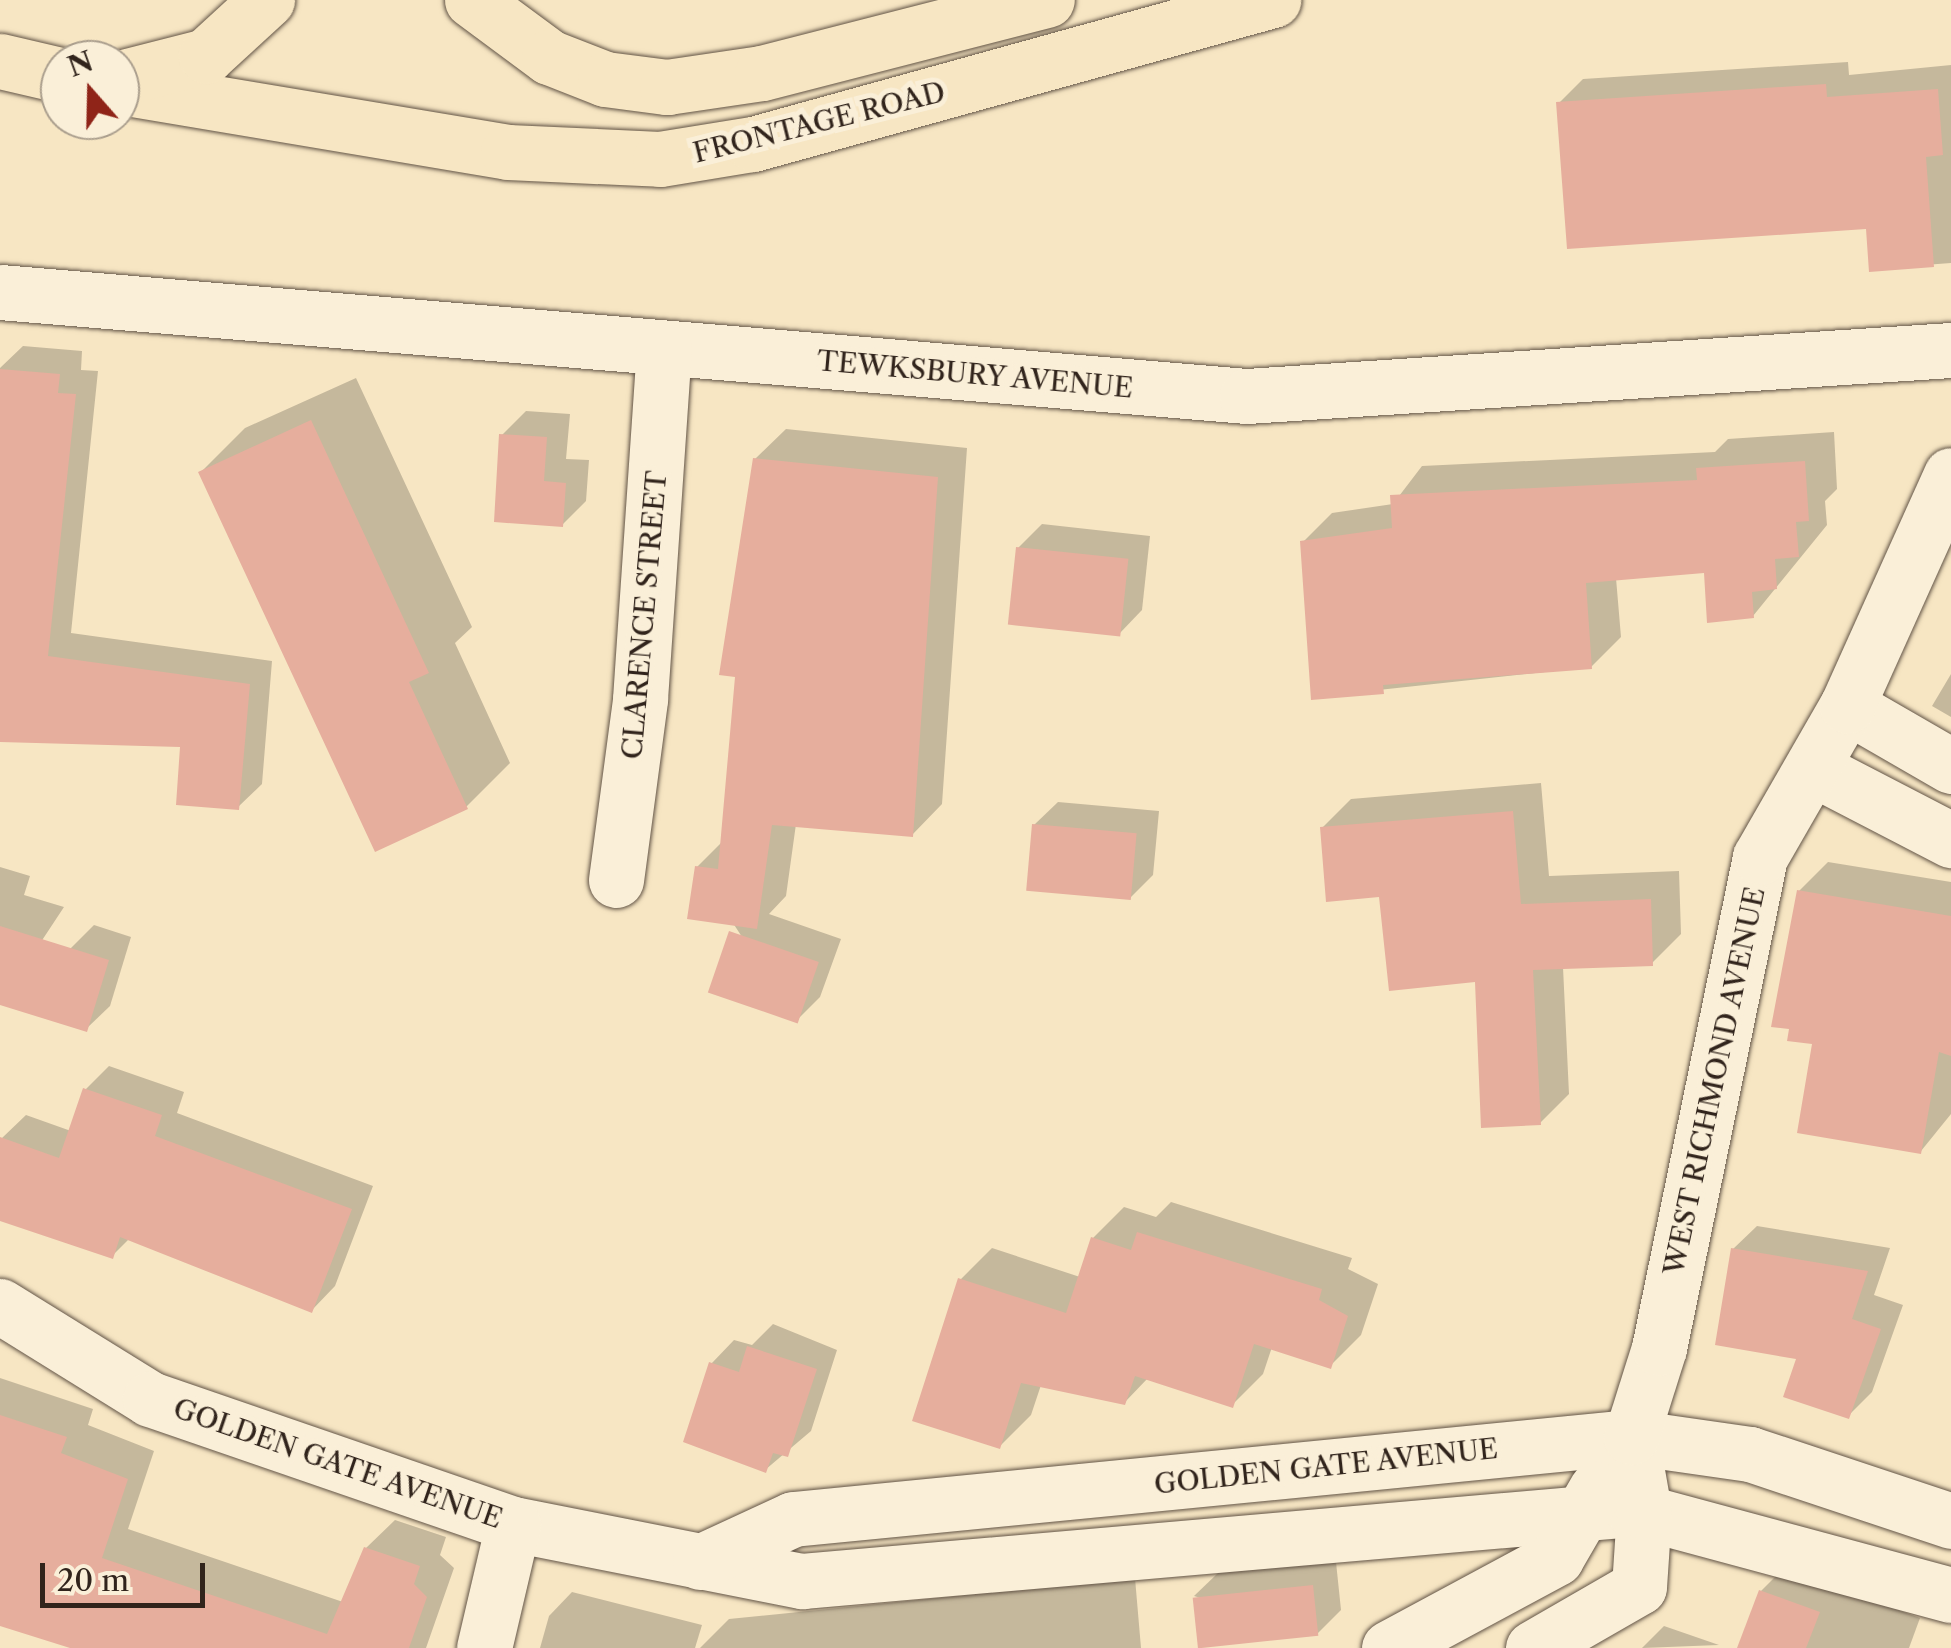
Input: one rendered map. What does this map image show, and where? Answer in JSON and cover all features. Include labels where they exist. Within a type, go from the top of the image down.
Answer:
[{"type":"main road","points":[[140,73],[206,56],[268,0]]},
{"type":"main road","points":[[472,0],[549,57],[606,79],[667,87],[762,72],[1047,0]]},
{"type":"main road","name":"FRONTAGE ROAD","points":[[140,90],[508,152],[660,159],[752,144],[1272,0]]},
{"type":"main road","points":[[0,61],[40,70]]},
{"type":"street","name":"TEWKSBURY AVENUE","points":[[0,292],[1247,396],[1951,350]]},
{"type":"street","name":"CLARENCE STREET","points":[[616,880],[640,700],[664,349]]},
{"type":"street","name":"WEST RICHMOND AVENUE","points":[[1636,1421],[1760,857],[1847,706],[1951,474]]},
{"type":"street","points":[[1847,706],[1951,766]]},
{"type":"street","points":[[1812,768],[1951,840]]},
{"type":"street","name":"GOLDEN GATE AVENUE","points":[[0,1306],[150,1399],[513,1524],[802,1581],[1581,1512],[1644,1511],[1951,1595]]},
{"type":"street","points":[[1533,1648],[1639,1587],[1644,1511],[1636,1421]]},
{"type":"street","points":[[1389,1648],[1556,1558],[1636,1421]]},
{"type":"street","name":"GOLDEN GATE AVENUE","points":[[700,1562],[793,1519],[1636,1421],[1951,1520]]},
{"type":"street","points":[[484,1648],[513,1524]]},
{"type":"building","points":[[1826,84],[1827,97],[1938,89],[1943,155],[1926,157],[1934,267],[1869,272],[1866,229],[1567,249],[1556,102]]},
{"type":"building","points":[[0,369],[60,374],[58,393],[76,394],[48,656],[250,684],[239,810],[176,805],[180,747],[0,742]]},
{"type":"building","points":[[311,420],[429,673],[409,682],[468,809],[375,852],[198,472]]},
{"type":"building","points":[[499,434],[547,437],[544,481],[566,483],[563,527],[494,522]]},
{"type":"building","points":[[753,458],[938,477],[913,837],[772,825],[757,929],[687,919],[695,866],[718,869],[735,677],[719,675]]},
{"type":"building","points":[[1805,461],[1809,521],[1796,522],[1799,557],[1775,559],[1777,589],[1752,592],[1754,618],[1707,623],[1704,573],[1586,583],[1592,669],[1383,685],[1384,694],[1311,700],[1300,541],[1392,528],[1390,495],[1697,480],[1696,468]]},
{"type":"building","points":[[1016,547],[1128,559],[1120,636],[1008,625]]},
{"type":"building","points":[[1513,811],[1521,904],[1651,899],[1653,966],[1533,970],[1541,1125],[1481,1128],[1475,982],[1389,991],[1379,897],[1326,902],[1320,827]]},
{"type":"building","points":[[1032,824],[1137,833],[1131,900],[1026,891]]},
{"type":"building","points":[[1797,890],[1951,916],[1951,1056],[1939,1052],[1921,1154],[1797,1133],[1812,1044],[1787,1041],[1789,1029],[1771,1027]]},
{"type":"building","points":[[0,926],[109,960],[87,1032],[0,1005]]},
{"type":"building","points":[[729,931],[819,962],[798,1023],[708,992]]},
{"type":"building","points":[[83,1088],[162,1115],[155,1136],[352,1209],[312,1313],[120,1237],[113,1259],[0,1221],[0,1137],[59,1158]]},
{"type":"building","points":[[1137,1232],[1322,1289],[1319,1300],[1348,1316],[1331,1369],[1254,1344],[1233,1408],[1135,1376],[1125,1405],[1021,1383],[1000,1449],[912,1421],[958,1278],[1066,1313],[1091,1237],[1131,1250]]},
{"type":"building","points":[[1731,1248],[1868,1271],[1852,1319],[1881,1329],[1849,1419],[1783,1397],[1796,1359],[1715,1345]]},
{"type":"building","points":[[747,1346],[817,1369],[788,1457],[773,1453],[766,1473],[683,1442],[709,1362],[739,1372]]},
{"type":"building","points":[[0,1415],[67,1437],[61,1453],[128,1479],[102,1558],[327,1634],[364,1547],[420,1566],[414,1584],[427,1597],[409,1648],[70,1648],[0,1626]]},
{"type":"building","points":[[1313,1585],[1318,1636],[1198,1648],[1193,1598]]},
{"type":"building","points":[[1759,1590],[1820,1612],[1806,1648],[1737,1648]]}]
